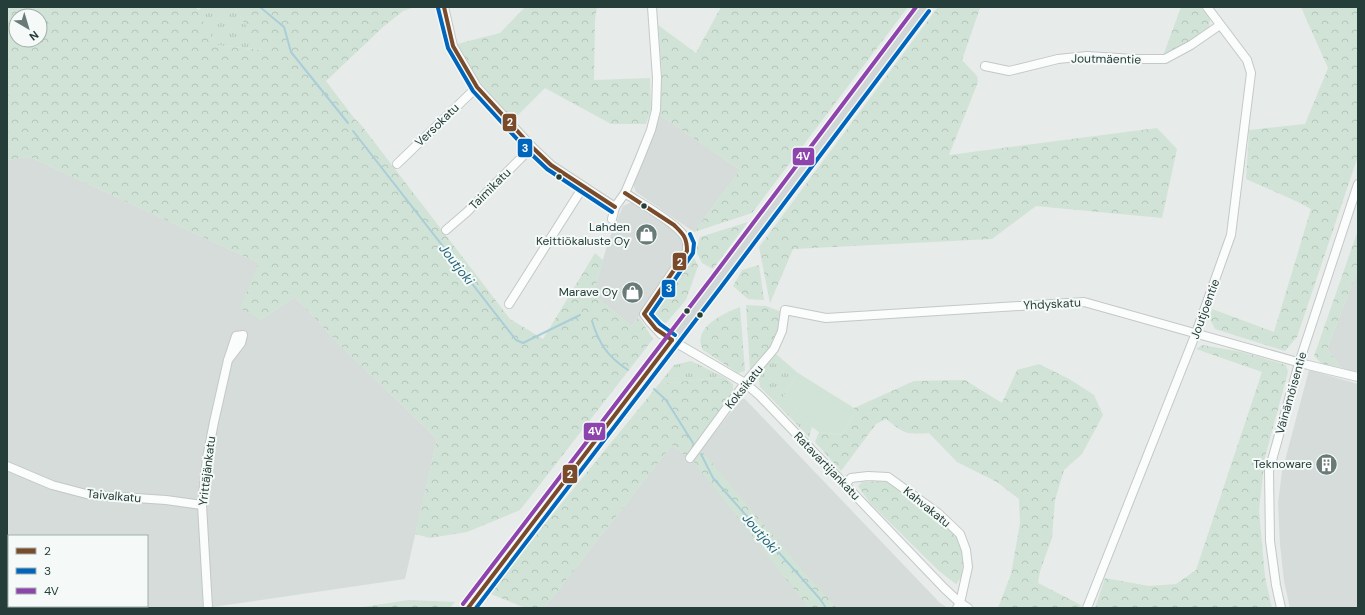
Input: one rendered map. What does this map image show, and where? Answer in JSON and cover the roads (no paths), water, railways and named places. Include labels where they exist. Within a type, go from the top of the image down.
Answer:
[{"type":"main road","points":[[469,607],[924,7]]},
{"type":"street","points":[[444,7],[453,46],[477,87],[532,147],[551,165],[615,207]]},
{"type":"street","points":[[612,219],[615,207],[625,193],[651,130],[656,110],[657,78],[652,7]]},
{"type":"street","name":"Joutjoentie","points":[[1087,608],[1196,333],[1231,235],[1251,74],[1247,60],[1207,7]]},
{"type":"street","name":"Joutmäentie","points":[[985,66],[1009,71],[1058,59],[1087,56],[1134,59],[1165,58],[1191,46],[1220,24]]},
{"type":"street","name":"Versokatu","points":[[398,164],[477,87]]},
{"type":"street","name":"Taimikatu","points":[[446,230],[467,212],[532,147]]},
{"type":"street","name":"Väinämöisentie","points":[[1281,608],[1270,541],[1269,471],[1298,363],[1358,184]]},
{"type":"street","points":[[509,304],[583,187]]},
{"type":"street","name":"Ratavartijankatu","points":[[625,193],[673,225],[685,237],[688,243],[687,252],[644,314],[649,321],[661,334],[745,383],[760,396],[944,588],[958,605],[968,608]]},
{"type":"street","name":"Yhdyskatu","points":[[785,310],[826,318],[1084,302],[1298,363],[1358,377]]},
{"type":"street","name":"Koksikatu","points":[[690,458],[745,383],[752,377],[774,349],[782,331],[785,310]]},
{"type":"street","name":"Yrittäjänkatu","points":[[208,608],[202,505],[207,458],[228,360]]},
{"type":"street","name":"Taivalkatu","points":[[7,466],[52,484],[90,495],[166,500],[202,505]]},
{"type":"street","name":"Kahvakatu","points":[[844,485],[851,478],[868,476],[888,477],[938,513],[960,534],[966,550],[968,567],[958,605]]},
{"type":"waterway","name":"Joutjoki","points":[[260,7],[284,27],[291,52],[348,123]]},
{"type":"waterway","name":"Joutjoki","points":[[353,131],[516,340],[523,343],[580,315]]},
{"type":"waterway","name":"Joutjoki","points":[[592,321],[598,337],[605,349],[615,360],[628,370]]},
{"type":"waterway","name":"Joutjoki","points":[[654,389],[666,400],[693,443]]},
{"type":"waterway","name":"Joutjoki","points":[[701,454],[713,478],[820,599],[826,608]]},
{"type":"place","name":"Lahden Keittiökaluste Oy","points":[[646,234]]},
{"type":"place","name":"Marave Oy","points":[[633,292]]},
{"type":"place","name":"Teknoware","points":[[1327,464]]}]
